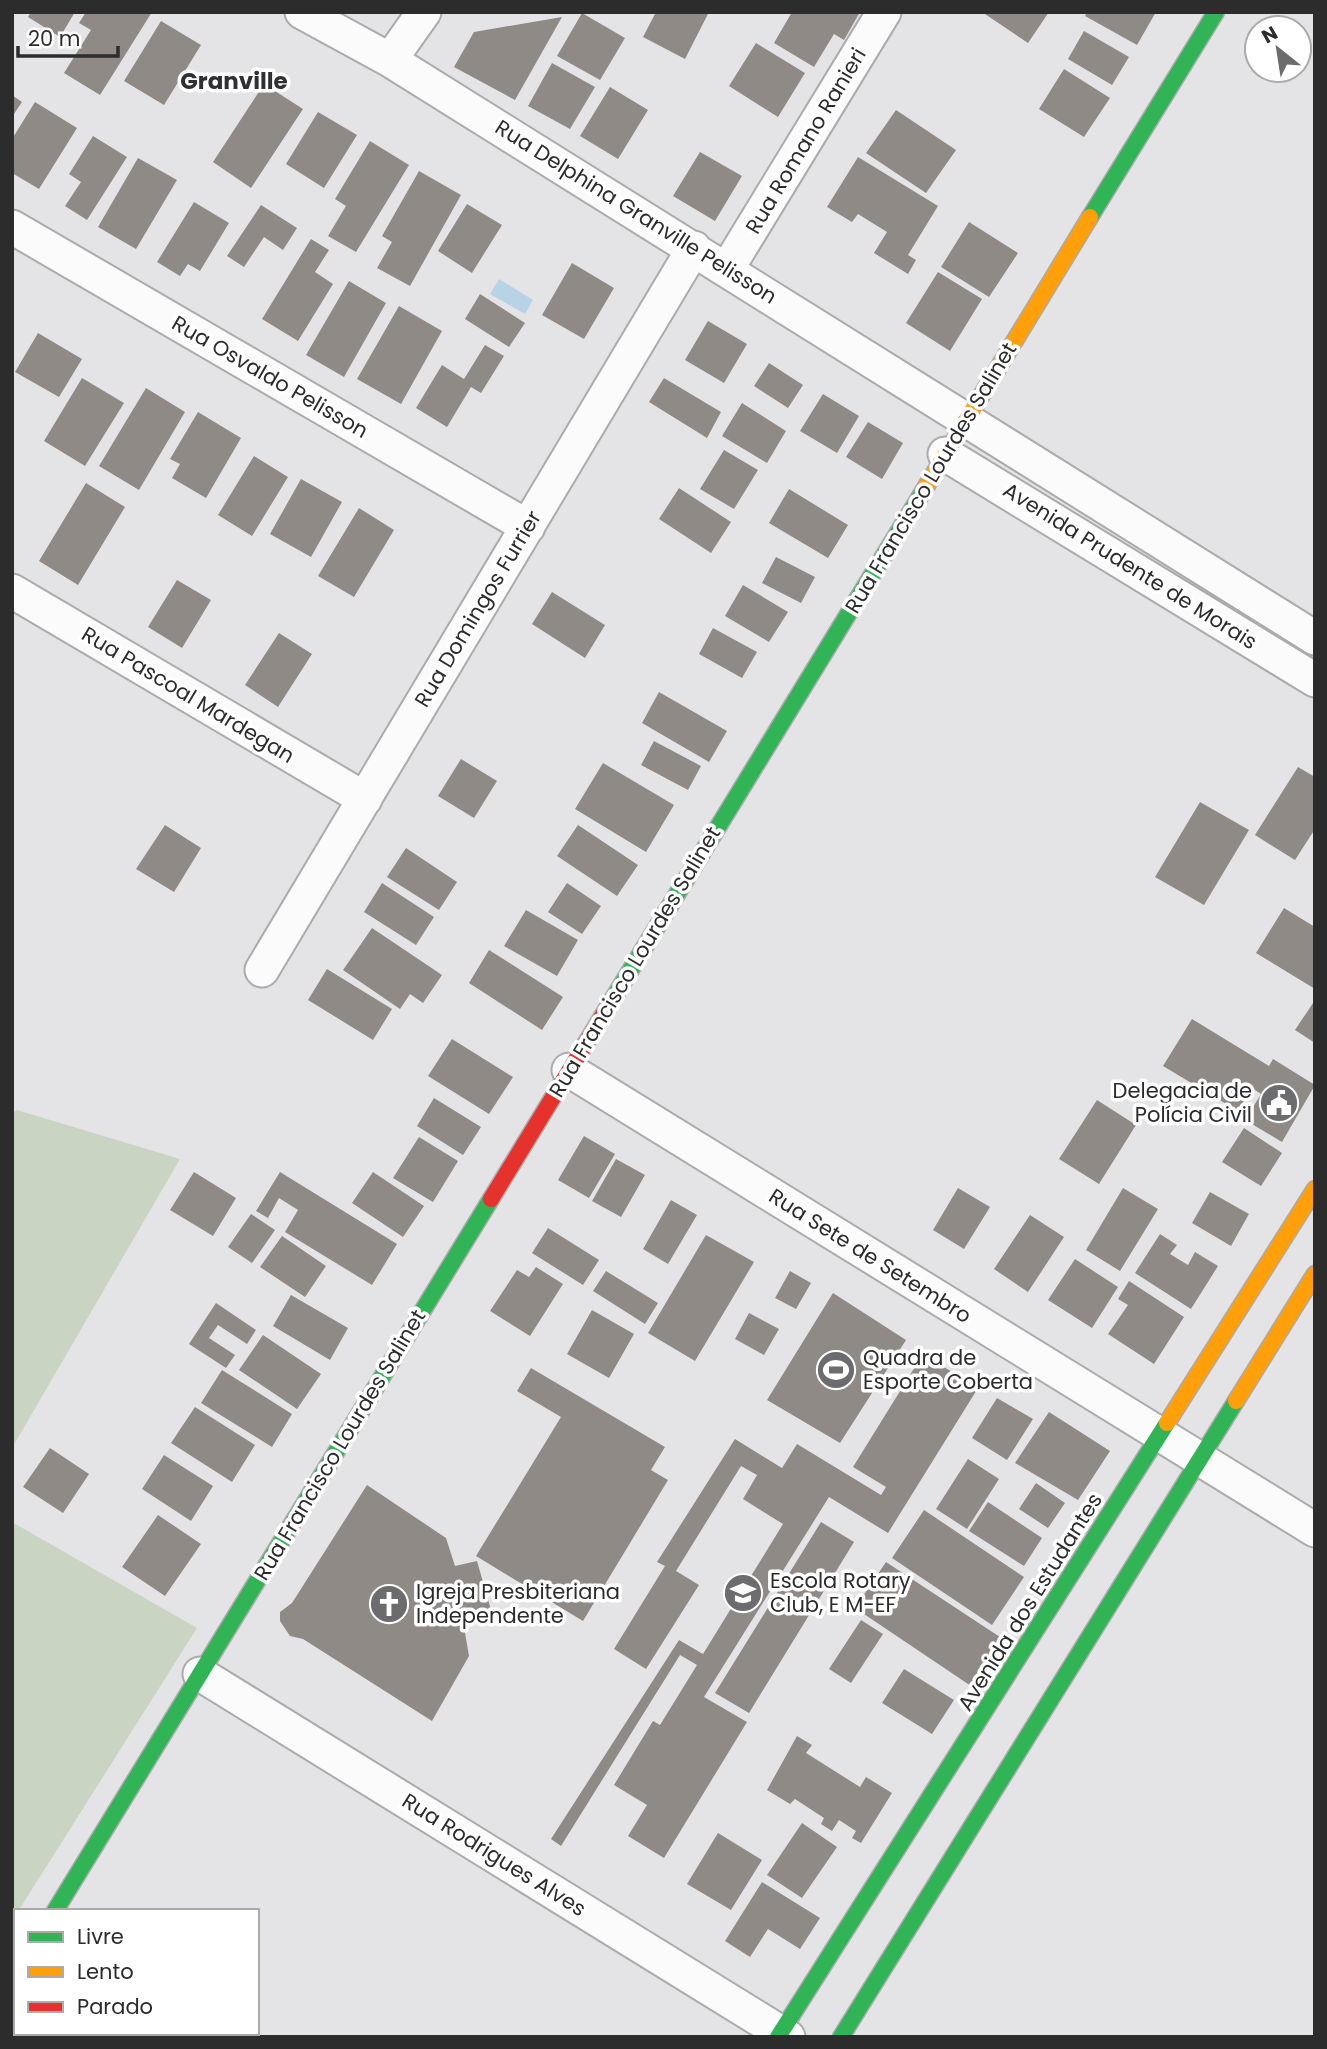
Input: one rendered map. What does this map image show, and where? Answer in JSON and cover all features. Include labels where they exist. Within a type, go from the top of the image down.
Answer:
[{"type":"street","name":"Rua Delphina Granville Pelisson","points":[[302,12],[390,60],[966,420]]},
{"type":"street","points":[[390,60],[424,12]]},
{"type":"street","name":"Rua Romano Ranieri","points":[[727,269],[884,12]]},
{"type":"street","name":"Rua Francisco Lourdes Salinet","points":[[56,1909],[1216,12]]},
{"type":"street","name":"Rua Osvaldo Pelisson","points":[[12,227],[528,527]]},
{"type":"street","name":"Rua Domingos Furrier","points":[[262,970],[694,248]]},
{"type":"street","name":"Avenida Prudente de Morais","points":[[966,420],[1315,638]]},
{"type":"street","name":"Avenida Prudente de Morais","points":[[946,454],[1315,680]]},
{"type":"street","name":"Rua Pascoal Mardegan","points":[[12,591],[365,799]]},
{"type":"street","name":"Rua Sete de Setembro","points":[[569,1070],[1315,1530]]},
{"type":"street","name":"Avenida dos Estudantes","points":[[782,2035],[928,1813],[1042,1632],[1160,1436],[1308,1213],[1315,1189]]},
{"type":"street","points":[[841,2037],[961,1832],[1074,1652],[1200,1461],[1315,1274]]},
{"type":"street","name":"Rua Rodrigues Alves","points":[[200,1674],[782,2035]]},
{"type":"green space","points":[[17,1110],[180,1159],[12,1448],[12,1113]]},
{"type":"green space","points":[[12,1522],[197,1628],[20,1909],[14,1909],[12,1921]]},
{"type":"water","points":[[499,279],[533,300],[525,314],[490,294]]},
{"type":"building","points":[[31,12],[75,12],[60,37],[28,17]]},
{"type":"building","points":[[86,12],[152,12],[100,95],[64,73],[91,30],[79,23]]},
{"type":"building","points":[[656,12],[709,12],[685,59],[643,37]]},
{"type":"building","points":[[792,12],[860,12],[844,40],[834,34],[814,67],[774,43]]},
{"type":"building","points":[[982,12],[1049,12],[1028,43]]},
{"type":"building","points":[[1087,12],[1156,12],[1137,45],[1085,16]]},
{"type":"building","points":[[582,13],[625,38],[600,80],[557,56]]},
{"type":"building","points":[[562,17],[515,100],[454,67],[474,32]]},
{"type":"building","points":[[161,21],[201,45],[164,105],[124,81]]},
{"type":"building","points":[[1084,31],[1129,57],[1112,85],[1068,59]]},
{"type":"building","points":[[756,43],[805,73],[778,117],[729,86]]},
{"type":"building","points":[[552,63],[595,87],[570,129],[528,106]]},
{"type":"building","points":[[1064,69],[1110,98],[1084,137],[1039,109]]},
{"type":"building","points":[[264,84],[303,109],[251,188],[213,162]]},
{"type":"building","points":[[610,87],[648,110],[618,159],[580,136]]},
{"type":"building","points":[[12,95],[22,102],[12,117]]},
{"type":"building","points":[[35,102],[77,128],[39,189],[12,173],[12,139]]},
{"type":"building","points":[[896,110],[956,150],[926,193],[866,153]]},
{"type":"building","points":[[318,112],[357,135],[324,188],[286,164]]},
{"type":"building","points":[[93,136],[127,157],[87,220],[65,206],[81,182],[69,174]]},
{"type":"building","points":[[370,141],[409,165],[356,252],[328,236],[346,206],[335,199]]},
{"type":"building","points":[[700,152],[742,176],[715,221],[673,196]]},
{"type":"building","points":[[858,157],[938,206],[908,255],[916,260],[908,274],[874,253],[887,232],[858,214],[852,222],[827,207]]},
{"type":"building","points":[[138,158],[177,180],[136,249],[98,227]]},
{"type":"building","points":[[419,171],[461,195],[410,286],[377,268],[392,242],[382,236]]},
{"type":"building","points":[[194,202],[229,223],[200,271],[188,264],[180,276],[157,262]]},
{"type":"building","points":[[467,204],[502,225],[472,273],[438,251]]},
{"type":"building","points":[[261,205],[297,228],[283,250],[264,237],[244,267],[227,256]]},
{"type":"building","points":[[969,222],[1018,253],[989,297],[941,267]]},
{"type":"building","points":[[311,239],[329,250],[315,272],[333,284],[298,341],[262,319]]},
{"type":"building","points":[[572,263],[614,288],[584,339],[542,315]]},
{"type":"building","points":[[938,272],[982,299],[950,351],[906,323]]},
{"type":"building","points":[[349,281],[386,303],[344,377],[306,355]]},
{"type":"building","points":[[480,294],[525,323],[509,347],[465,319]]},
{"type":"building","points":[[399,306],[442,331],[401,404],[357,379]]},
{"type":"building","points":[[708,321],[747,344],[724,383],[685,360]]},
{"type":"building","points":[[38,333],[82,359],[59,397],[15,372]]},
{"type":"building","points":[[485,345],[504,356],[481,393],[471,387],[447,427],[416,408],[442,365],[464,379]]},
{"type":"building","points":[[769,363],[803,385],[788,408],[754,386]]},
{"type":"building","points":[[82,378],[124,403],[85,466],[44,441]]},
{"type":"building","points":[[664,378],[721,412],[707,438],[649,402]]},
{"type":"building","points":[[146,388],[185,412],[139,490],[99,466]]},
{"type":"building","points":[[823,394],[859,416],[837,453],[800,431]]},
{"type":"building","points":[[742,403],[786,431],[767,463],[722,436]]},
{"type":"building","points":[[198,412],[241,438],[206,498],[172,478],[180,464],[170,459]]},
{"type":"building","points":[[868,422],[903,443],[882,479],[846,457]]},
{"type":"building","points":[[724,450],[758,470],[734,509],[700,489]]},
{"type":"building","points":[[254,456],[288,477],[252,536],[218,515]]},
{"type":"building","points":[[301,479],[342,502],[311,557],[270,534]]},
{"type":"building","points":[[86,483],[125,507],[78,585],[39,561]]},
{"type":"building","points":[[679,488],[731,522],[711,553],[659,519]]},
{"type":"building","points":[[789,489],[848,525],[828,558],[769,523]]},
{"type":"building","points":[[359,508],[394,530],[354,597],[318,576]]},
{"type":"building","points":[[776,557],[815,577],[801,603],[762,583]]},
{"type":"building","points":[[177,580],[211,600],[182,648],[148,627]]},
{"type":"building","points":[[743,585],[788,612],[769,642],[725,616]]},
{"type":"building","points":[[552,592],[605,625],[585,658],[532,624]]},
{"type":"building","points":[[713,628],[757,652],[742,678],[699,654]]},
{"type":"building","points":[[279,633],[312,654],[278,707],[245,685]]},
{"type":"building","points":[[659,692],[727,731],[709,762],[642,723]]},
{"type":"building","points":[[654,741],[701,766],[688,790],[641,765]]},
{"type":"building","points":[[461,759],[497,781],[474,818],[438,796]]},
{"type":"building","points":[[603,763],[674,805],[646,852],[575,809]]},
{"type":"building","points":[[1298,767],[1315,777],[1315,829],[1295,860],[1255,835]]},
{"type":"building","points":[[1200,802],[1249,830],[1204,905],[1155,877]]},
{"type":"building","points":[[165,825],[201,848],[174,892],[136,869]]},
{"type":"building","points":[[578,825],[638,865],[617,896],[557,856]]},
{"type":"building","points":[[406,848],[457,882],[439,910],[387,877]]},
{"type":"building","points":[[382,883],[434,917],[416,945],[364,912]]},
{"type":"building","points":[[567,883],[601,906],[582,934],[548,912]]},
{"type":"building","points":[[1284,908],[1315,927],[1315,989],[1256,953]]},
{"type":"building","points":[[526,910],[578,940],[557,976],[504,946]]},
{"type":"building","points":[[372,928],[442,975],[423,1003],[410,994],[400,1009],[343,970]]},
{"type":"building","points":[[489,950],[563,997],[542,1030],[469,983]]},
{"type":"building","points":[[327,969],[392,1009],[373,1040],[308,1000]]},
{"type":"building","points":[[1315,1000],[1315,1043],[1295,1030]]},
{"type":"building","points":[[1192,1019],[1269,1066],[1273,1059],[1315,1085],[1282,1142],[1245,1120],[1261,1094],[1252,1088],[1238,1111],[1163,1066]]},
{"type":"building","points":[[452,1039],[513,1077],[489,1114],[428,1076]]},
{"type":"building","points":[[434,1098],[481,1127],[463,1155],[417,1126]]},
{"type":"building","points":[[1097,1100],[1136,1125],[1099,1184],[1059,1159]]},
{"type":"building","points":[[1244,1128],[1282,1153],[1261,1186],[1222,1162]]},
{"type":"building","points":[[584,1136],[615,1154],[589,1198],[558,1180]]},
{"type":"building","points":[[419,1137],[458,1161],[433,1202],[393,1178]]},
{"type":"building","points":[[616,1159],[645,1175],[621,1217],[592,1201]]},
{"type":"building","points":[[194,1172],[236,1198],[213,1236],[170,1210]]},
{"type":"building","points":[[280,1172],[397,1244],[372,1285],[285,1232],[298,1210],[279,1198],[268,1218],[256,1211]]},
{"type":"building","points":[[373,1172],[424,1206],[403,1237],[352,1203]]},
{"type":"building","points":[[958,1188],[990,1207],[964,1249],[933,1230]]},
{"type":"building","points":[[1123,1188],[1158,1209],[1120,1271],[1086,1250]]},
{"type":"building","points":[[1210,1192],[1249,1214],[1231,1246],[1192,1223]]},
{"type":"building","points":[[671,1200],[697,1215],[668,1264],[643,1249]]},
{"type":"building","points":[[251,1214],[275,1230],[252,1263],[228,1247]]},
{"type":"building","points":[[1030,1215],[1064,1237],[1028,1292],[994,1269]]},
{"type":"building","points":[[548,1228],[599,1260],[583,1285],[532,1253]]},
{"type":"building","points":[[1160,1234],[1177,1245],[1170,1254],[1188,1265],[1195,1252],[1218,1266],[1191,1309],[1135,1273]]},
{"type":"building","points":[[706,1235],[754,1262],[695,1361],[648,1333]]},
{"type":"building","points":[[282,1236],[326,1266],[305,1297],[260,1267]]},
{"type":"building","points":[[1075,1259],[1118,1287],[1092,1328],[1048,1300]]},
{"type":"building","points":[[536,1267],[563,1284],[530,1336],[490,1311],[517,1270],[529,1277]]},
{"type":"building","points":[[606,1271],[658,1303],[645,1324],[593,1291]]},
{"type":"building","points":[[790,1271],[811,1283],[796,1309],[775,1298]]},
{"type":"building","points":[[1129,1281],[1184,1317],[1154,1364],[1108,1334],[1128,1305],[1118,1299]]},
{"type":"building","name":"Quadra de Esporte Coberta","points":[[833,1293],[906,1340],[840,1443],[767,1400]]},
{"type":"building","points":[[291,1295],[348,1328],[330,1360],[273,1326]]},
{"type":"building","points":[[216,1303],[256,1330],[247,1344],[218,1325],[209,1338],[235,1355],[226,1368],[189,1344]]},
{"type":"building","points":[[592,1310],[634,1334],[609,1378],[567,1354]]},
{"type":"building","points":[[749,1313],[779,1329],[764,1355],[735,1339]]},
{"type":"building","points":[[263,1335],[321,1374],[297,1409],[239,1370]]},
{"type":"building","points":[[923,1354],[978,1388],[888,1533],[829,1497],[704,1697],[747,1722],[664,1858],[628,1836],[647,1805],[614,1785],[653,1721],[660,1725],[697,1665],[680,1655],[561,1846],[551,1839],[679,1640],[703,1654],[783,1524],[743,1499],[757,1475],[741,1466],[676,1571],[699,1585],[646,1669],[614,1649],[665,1566],[657,1562],[735,1439],[782,1468],[797,1444],[881,1495],[886,1487],[853,1467]]},
{"type":"building","points":[[531,1368],[665,1447],[651,1470],[668,1480],[583,1621],[476,1556],[561,1417],[517,1391]]},
{"type":"building","points":[[222,1370],[292,1414],[272,1447],[201,1403]]},
{"type":"building","points":[[997,1398],[1033,1419],[1007,1460],[972,1438]]},
{"type":"building","points":[[195,1407],[255,1445],[232,1482],[171,1443]]},
{"type":"building","points":[[1049,1412],[1110,1451],[1078,1500],[1015,1463]]},
{"type":"building","points":[[50,1448],[89,1474],[63,1513],[23,1487]]},
{"type":"building","points":[[164,1455],[213,1486],[191,1521],[142,1489]]},
{"type":"building","points":[[968,1459],[999,1479],[967,1529],[936,1509]]},
{"type":"building","points":[[1036,1483],[1065,1503],[1048,1528],[1019,1509]]},
{"type":"building","name":"Igreja Presbiteriana Independente","points":[[367,1485],[446,1538],[455,1566],[477,1561],[491,1610],[462,1615],[469,1656],[432,1721],[303,1639],[290,1636],[280,1621],[280,1612],[292,1603]]},
{"type":"building","points":[[988,1502],[1042,1538],[1024,1566],[969,1531]]},
{"type":"building","points":[[924,1510],[1024,1577],[992,1625],[892,1558]]},
{"type":"building","points":[[158,1515],[201,1544],[165,1596],[122,1567]]},
{"type":"building","points":[[821,1522],[854,1542],[749,1713],[715,1693]]},
{"type":"building","points":[[886,1562],[1003,1639],[971,1686],[855,1608]]},
{"type":"building","points":[[861,1620],[883,1634],[851,1683],[829,1669]]},
{"type":"building","points":[[904,1669],[954,1700],[932,1734],[882,1703]]},
{"type":"building","points":[[797,1736],[812,1745],[806,1753],[860,1787],[866,1777],[892,1793],[861,1843],[852,1838],[856,1831],[839,1820],[832,1831],[821,1824],[824,1818],[795,1799],[790,1804],[767,1790]]},
{"type":"building","points":[[802,1823],[837,1847],[802,1898],[767,1875]]},
{"type":"building","points":[[718,1833],[762,1860],[731,1910],[687,1884]]},
{"type":"building","points":[[762,1882],[820,1918],[800,1949],[768,1929],[750,1957],[725,1941]]},
{"type":"traffic: fast","points":[[1090,217],[1216,12]]},
{"type":"traffic: fast","points":[[608,1007],[924,490]]},
{"type":"traffic: fast","points":[[56,1909],[491,1199]]},
{"type":"traffic: fast","points":[[841,2037],[1236,1401]]},
{"type":"traffic: fast","points":[[778,2037],[1167,1423]]},
{"type":"traffic: slow","points":[[924,490],[1090,217]]},
{"type":"traffic: slow","points":[[1167,1423],[1315,1189]]},
{"type":"traffic: slow","points":[[1236,1401],[1315,1274]]},
{"type":"traffic: jam","points":[[491,1199],[608,1007]]},
{"type":"place","name":"Delegacia de Polícia Civil","points":[[1279,1103]]},
{"type":"place","name":"Quadra de Esporte Coberta","points":[[836,1370]]},
{"type":"place","name":"Escola Rotary Club, E M-EF","points":[[743,1593]]},
{"type":"place","name":"Igreja Presbiteriana Independente","points":[[389,1604]]},
{"type":"district","name":"Granville","points":[[234,81]]}]
